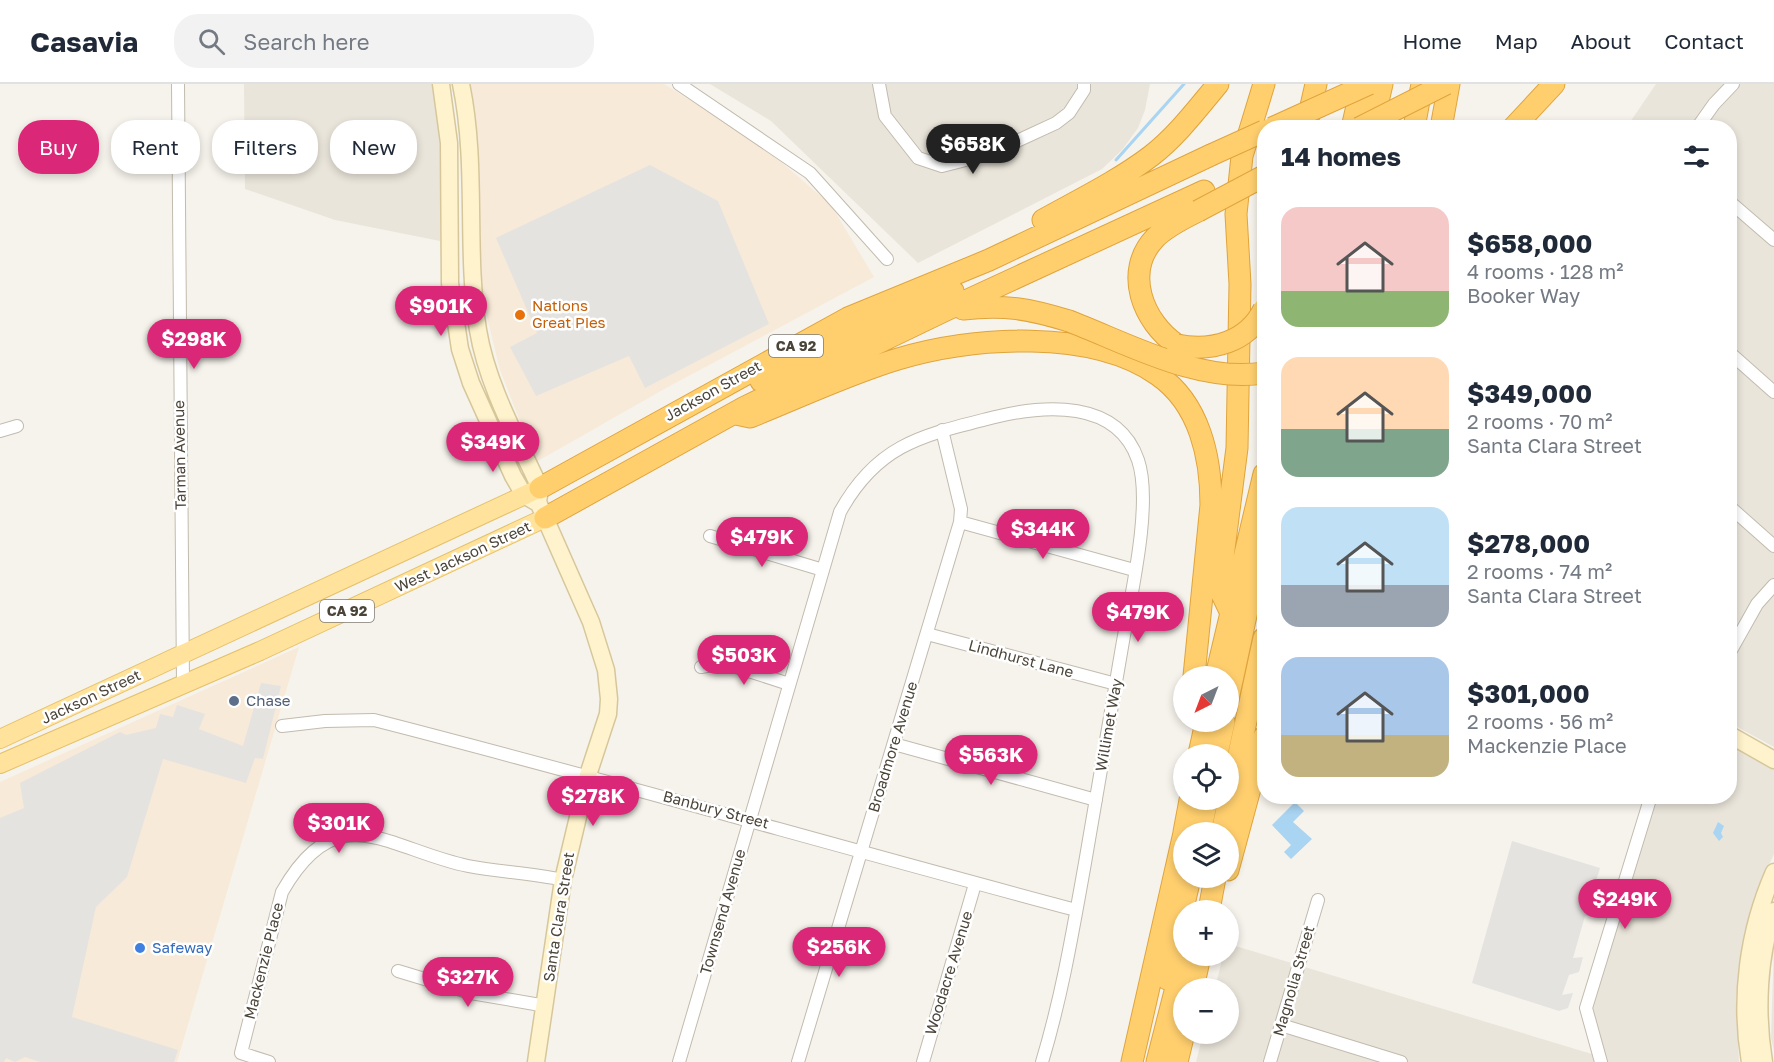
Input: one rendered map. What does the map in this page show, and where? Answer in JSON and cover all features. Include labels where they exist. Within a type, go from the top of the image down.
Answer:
[{"type":"highway","points":[[1123,174],[1166,132],[1205,84]]},
{"type":"highway","points":[[989,260],[1038,222],[1152,156],[1183,126],[1218,84]]},
{"type":"highway","points":[[1230,611],[1219,588],[1237,448],[1240,284],[1236,214],[1242,156],[1263,84]]},
{"type":"highway","points":[[1308,120],[1316,84]]},
{"type":"highway","points":[[1341,120],[1349,84]]},
{"type":"highway","points":[[1354,120],[1362,84]]},
{"type":"highway","points":[[1290,120],[1369,84]]},
{"type":"highway","points":[[1374,120],[1382,84]]},
{"type":"highway","points":[[1415,120],[1422,84]]},
{"type":"highway","points":[[1369,120],[1448,84]]},
{"type":"highway","points":[[1442,120],[1448,84]]},
{"type":"highway","points":[[1520,120],[1554,84]]},
{"type":"highway","points":[[1374,120],[1400,106]]},
{"type":"highway","name":"CA 92","points":[[989,260],[1257,134]]},
{"type":"highway","name":"CA 92","points":[[537,501],[736,414],[944,311],[1202,201],[1257,169]]},
{"type":"highway","points":[[1257,179],[1202,201],[1156,237],[1145,252],[1138,280],[1143,304],[1156,327],[1178,345],[1209,348],[1228,343],[1246,333],[1257,322]]},
{"type":"highway","points":[[537,501],[768,377],[1014,263],[1151,183]]},
{"type":"highway","name":"Jackson Street","points":[[537,501],[849,318],[989,260]]},
{"type":"highway","points":[[944,311],[995,306],[1028,308],[1202,370],[1233,374],[1257,373]]},
{"type":"highway","points":[[736,414],[750,417],[898,359],[988,342],[1025,340],[1085,347],[1142,365],[1160,376],[1183,401],[1200,432],[1211,476],[1211,505],[1195,666]]},
{"type":"highway","points":[[1218,666],[1257,502]]},
{"type":"highway","points":[[1235,666],[1257,562]]},
{"type":"highway","points":[[1224,822],[1257,670]]},
{"type":"highway","points":[[1239,829],[1257,763]]},
{"type":"highway","points":[[1132,1062],[1173,881]]},
{"type":"highway","points":[[1147,1062],[1188,888]]},
{"type":"highway","points":[[1157,1062],[1181,966]]},
{"type":"highway","points":[[1177,1062],[1181,1044]]},
{"type":"main road","name":"Santa Clara Street","points":[[441,84],[449,143],[450,284],[460,349],[471,383],[537,501]]},
{"type":"main road","name":"Santa Clara Street","points":[[462,84],[469,121],[474,294],[479,333],[537,501],[587,612],[606,670],[608,714],[588,775],[563,880],[536,1062]]},
{"type":"main road","name":"West Jackson Street","points":[[183,656],[537,501]]},
{"type":"main road","name":"West Jackson Street","points":[[183,683],[260,651],[537,501]]},
{"type":"main road","name":"Jackson Street","points":[[0,739],[183,656]]},
{"type":"main road","name":"Jackson Street","points":[[0,764],[183,683]]},
{"type":"main road","points":[[1737,739],[1774,760]]},
{"type":"main road","points":[[1750,1062],[1746,1023],[1747,972],[1754,929],[1774,872]]},
{"type":"main road","points":[[1764,1062],[1760,989],[1768,927],[1774,911]]},
{"type":"street","name":"Tarman Avenue","points":[[178,84],[183,683]]},
{"type":"street","points":[[679,84],[810,173],[887,259]]},
{"type":"street","points":[[879,84],[885,117],[918,158],[942,166],[989,154],[1056,123],[1069,113],[1084,90],[1084,84]]},
{"type":"street","points":[[1703,120],[1733,84]]},
{"type":"street","points":[[1737,208],[1774,240]]},
{"type":"street","points":[[1737,359],[1774,392]]},
{"type":"street","name":"Willimet Way","points":[[942,430],[1026,409],[1060,408],[1095,414],[1122,435],[1138,459],[1143,489],[1134,570],[1096,800],[1059,1004],[1042,1062]]},
{"type":"street","points":[[0,431],[16,426]]},
{"type":"street","name":"Broadmore Avenue","points":[[798,1062],[960,522],[960,509],[942,430]]},
{"type":"street","name":"Townsend Avenue","points":[[679,1062],[840,512],[855,484],[873,465],[902,445],[942,430]]},
{"type":"street","points":[[1737,513],[1774,546]]},
{"type":"street","points":[[960,522],[1134,570]]},
{"type":"street","points":[[710,536],[823,570]]},
{"type":"street","points":[[1737,640],[1757,604],[1774,585]]},
{"type":"street","name":"Lindhurst Lane","points":[[927,634],[1116,684]]},
{"type":"street","points":[[701,667],[724,663],[789,684]]},
{"type":"street","name":"Banbury Street","points":[[282,726],[325,721],[374,720],[588,775],[861,850],[975,884],[1076,910]]},
{"type":"street","points":[[894,744],[1096,800]]},
{"type":"street","points":[[1601,1062],[1586,1008],[1649,804]]},
{"type":"street","name":"Mackenzie Place","points":[[269,1062],[241,1053],[282,892],[296,868],[316,846],[342,837],[366,834],[467,866],[563,880]]},
{"type":"street","name":"Woodacre Avenue","points":[[923,1062],[975,884]]},
{"type":"street","name":"Magnolia Street","points":[[1270,1062],[1318,900]]},
{"type":"street","points":[[398,971],[471,993],[546,1006]]},
{"type":"street","points":[[1281,1025],[1401,1062]]},
{"type":"shaded area","points":[[244,84],[435,84],[440,109],[440,241],[335,220],[245,189],[245,174],[318,174],[318,120],[244,120]]},
{"type":"shaded area","points":[[468,84],[664,84],[759,143],[831,205],[874,277],[666,388],[536,462],[500,370],[480,288],[477,135]]},
{"type":"shaded area","points":[[710,84],[1150,84],[1145,110],[1138,128],[1122,150],[1102,169],[918,263],[771,121]]},
{"type":"shaded area","points":[[1656,84],[1774,84],[1774,747],[1737,727],[1737,120],[1631,120]]},
{"type":"shaded area","points":[[650,165],[718,201],[769,324],[645,388],[629,356],[536,396],[510,347],[537,333],[496,238]]},
{"type":"shaded area","points":[[299,647],[177,1062],[0,1062],[0,782]]},
{"type":"shaded area","points":[[261,683],[281,686],[263,759],[255,758],[246,783],[163,759],[127,877],[96,907],[72,1017],[178,1050],[174,1062],[40,1062],[25,1057],[15,1062],[6,1058],[4,1062],[0,1062],[0,818],[24,808],[20,783],[120,732],[126,735],[156,728],[160,714],[173,717],[177,705],[205,714],[199,729],[243,746]]},
{"type":"shaded area","points":[[1737,748],[1774,769],[1774,854],[1755,895],[1736,999],[1739,1062],[1196,1062],[1200,1044],[1239,1044],[1239,978],[1218,978],[1220,966],[1239,966],[1239,947],[1605,1058],[1589,1010],[1656,804],[1737,804]]},
{"type":"shaded area","points":[[1512,841],[1600,868],[1590,900],[1600,899],[1596,913],[1585,916],[1573,958],[1583,957],[1579,972],[1569,975],[1562,995],[1573,993],[1568,1008],[1559,1011],[1472,983]]},
{"type":"shaded area","points":[[1774,944],[1774,1051],[1771,1038]]},
{"type":"water","points":[[1293,804],[1297,804],[1304,811],[1293,822],[1312,839],[1291,859],[1284,852],[1291,845],[1272,825]]},
{"type":"water","points":[[1718,822],[1724,826],[1721,833],[1723,837],[1719,841],[1713,833]]},
{"type":"waterway","points":[[1116,160],[1184,84]]},
{"type":"place","name":"Nations Great Pies","points":[[520,315]]},
{"type":"place","name":"Chase","points":[[234,701]]},
{"type":"place","name":"Safeway","points":[[140,948]]}]
